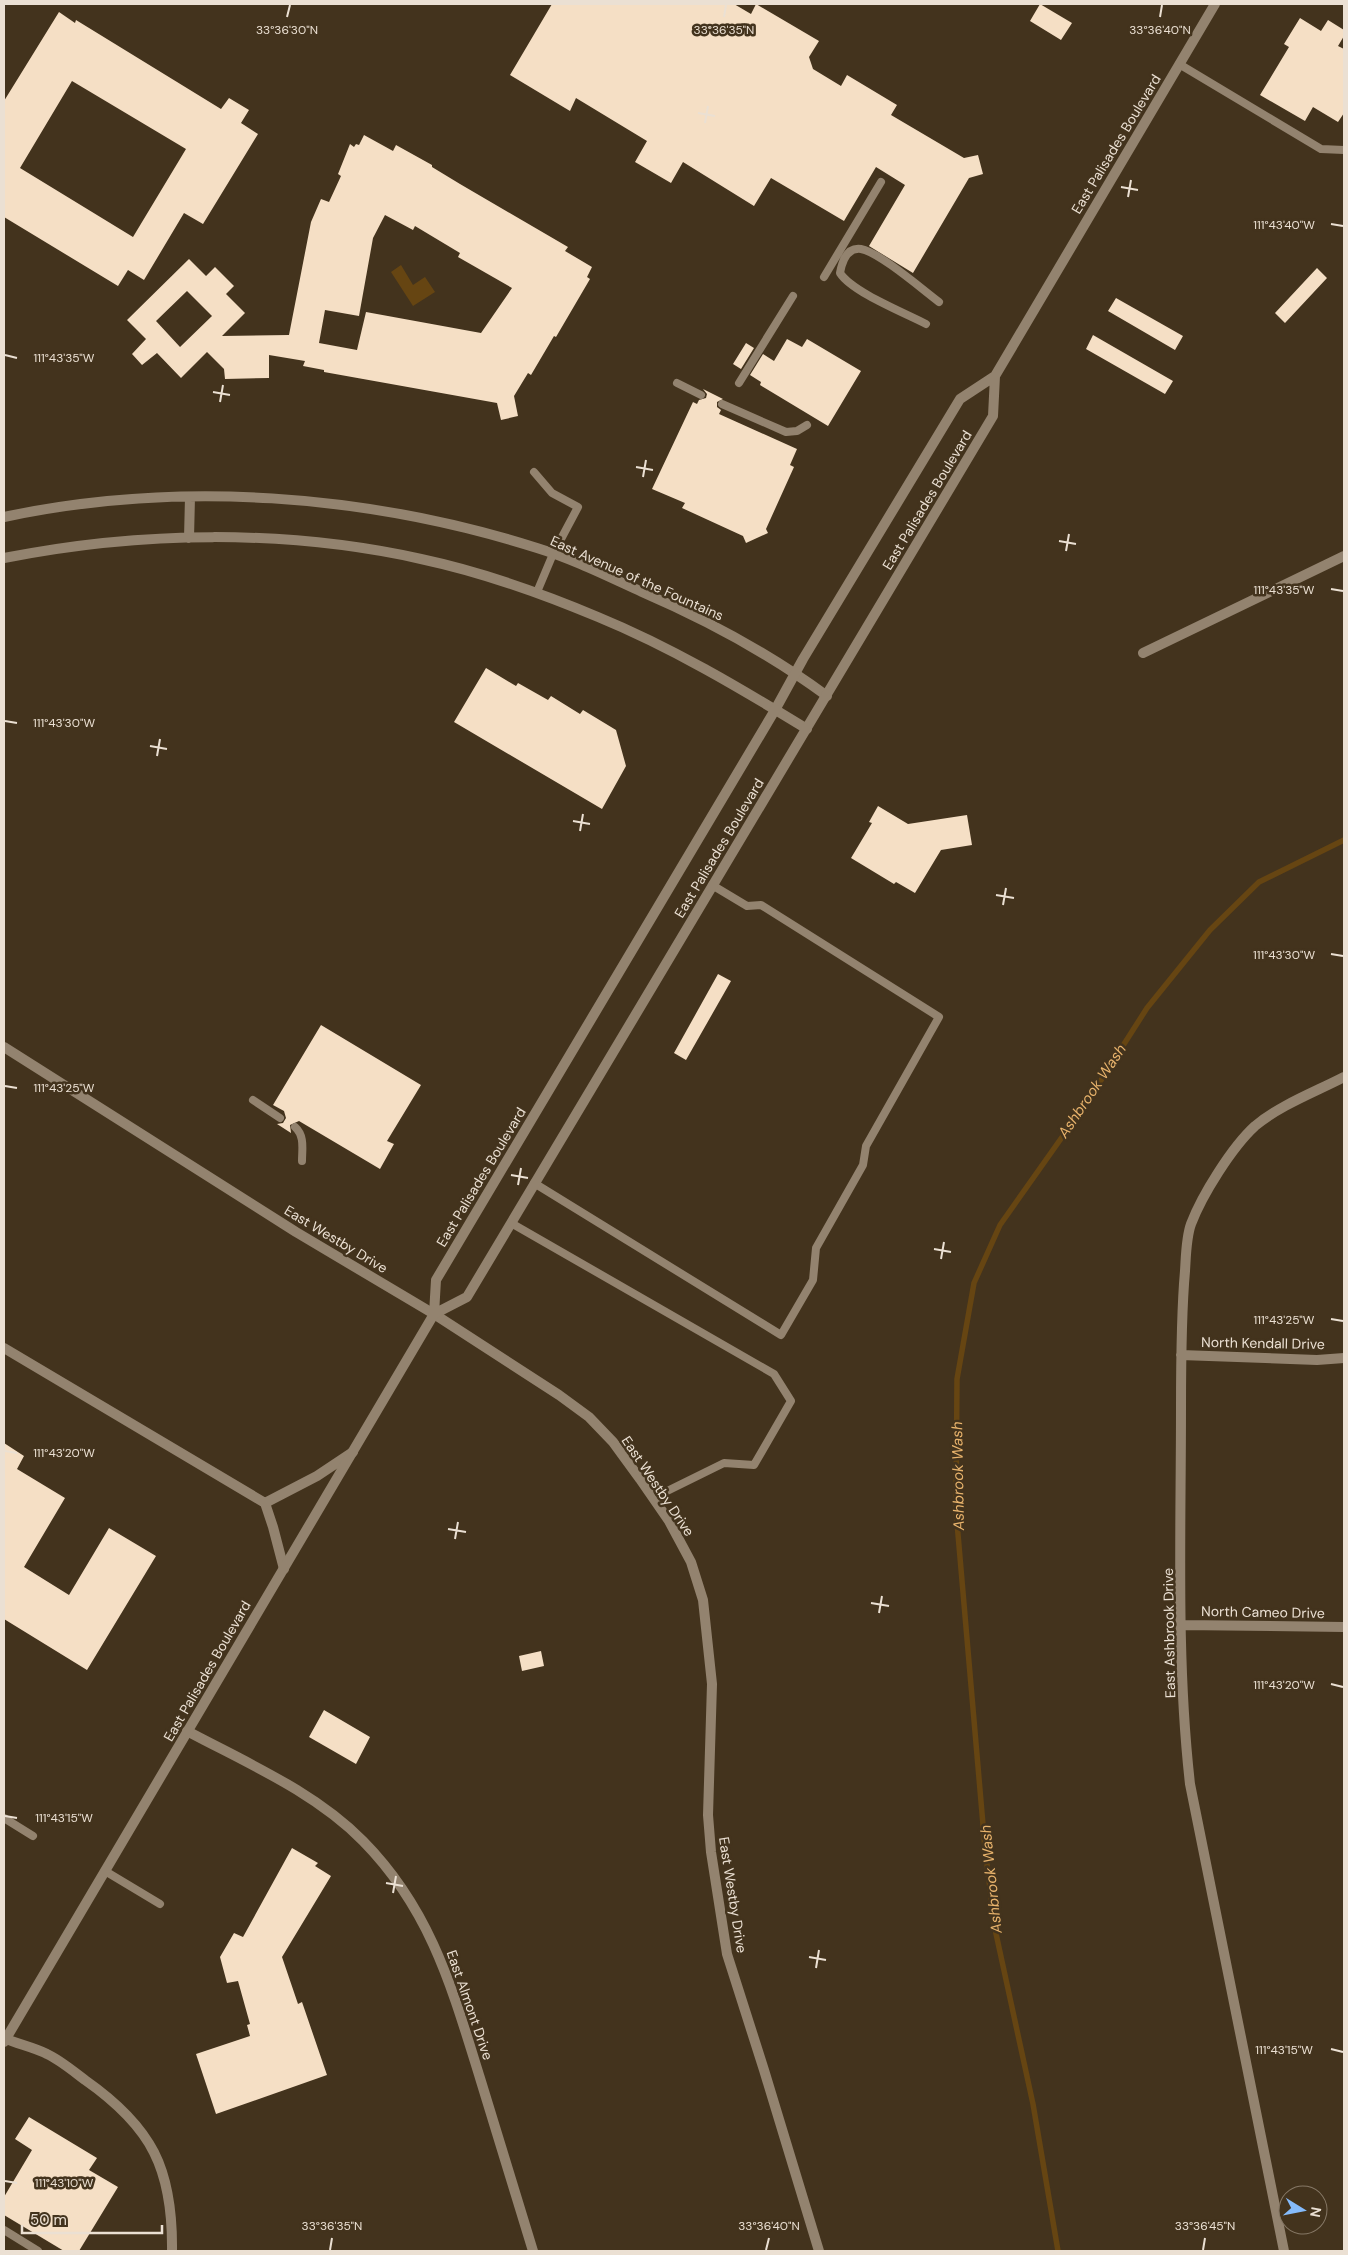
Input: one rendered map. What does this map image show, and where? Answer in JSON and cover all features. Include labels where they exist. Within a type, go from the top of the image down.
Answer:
[{"type":"street","name":"East Palisades Boulevard","points":[[4,2039],[434,1314],[436,1280],[775,710],[795,672],[960,399],[995,376],[1215,4]]},
{"type":"street","name":"East Palisades Boulevard","points":[[434,1314],[467,1297],[712,885],[827,696],[993,416],[995,376]]},
{"type":"street","name":"East Avenue of the Fountains","points":[[4,517],[121,500],[190,497],[255,498],[360,508],[455,527],[553,554],[689,613],[795,672],[827,696]]},
{"type":"street","points":[[189,538],[190,497]]},
{"type":"street","points":[[4,558],[37,551],[106,542],[189,538],[247,538],[302,542],[387,553],[443,564],[537,592],[635,633],[807,729]]},
{"type":"street","points":[[1143,653],[1344,556]]},
{"type":"street","name":"East Westby Drive","points":[[4,1047],[296,1232],[434,1314],[559,1395],[589,1417],[613,1442],[669,1521],[691,1562],[703,1600],[712,1684],[708,1759],[710,1852],[727,1954],[819,2251]]},
{"type":"street","name":"East Ashbrook Drive","points":[[1284,2251],[1190,1784],[1184,1734],[1181,1355],[1183,1298],[1191,1224],[1212,1183],[1239,1144],[1255,1127],[1276,1112],[1344,1077]]},
{"type":"street","points":[[4,1348],[265,1503],[274,1527],[284,1569]]},
{"type":"street","name":"North Kendall Drive","points":[[1181,1355],[1317,1360],[1344,1358]]},
{"type":"street","points":[[265,1503],[317,1476],[353,1452]]},
{"type":"street","name":"North Cameo Drive","points":[[1182,1625],[1344,1627]]},
{"type":"street","name":"East Almont Drive","points":[[187,1732],[299,1792],[334,1816],[362,1840],[413,1903],[428,1929],[452,1985],[533,2251]]},
{"type":"street","points":[[4,2039],[48,2054],[109,2096],[139,2126],[165,2179],[173,2220],[172,2251]]},
{"type":"lane","points":[[1179,64],[1321,149],[1344,150]]},
{"type":"lane","points":[[824,277],[881,182]]},
{"type":"lane","points":[[926,324],[866,294],[844,279],[840,273],[846,256],[852,250],[861,249],[883,261],[939,302]]},
{"type":"lane","points":[[739,384],[793,296]]},
{"type":"lane","points":[[678,382],[701,395]]},
{"type":"lane","points":[[722,404],[786,432],[797,431],[807,425]]},
{"type":"lane","points":[[534,472],[552,493],[578,507],[553,554],[537,592]]},
{"type":"lane","points":[[534,1183],[781,1336],[813,1280],[816,1248],[863,1165],[866,1146],[939,1017],[761,905],[747,906],[712,885]]},
{"type":"lane","points":[[252,1100],[280,1118]]},
{"type":"lane","points":[[295,1127],[302,1139],[302,1161]]},
{"type":"lane","points":[[511,1223],[774,1374],[791,1401],[754,1465],[724,1463],[653,1498]]},
{"type":"lane","points":[[4,1818],[33,1836]]},
{"type":"lane","points":[[105,1871],[160,1904]]},
{"type":"lane","points":[[4,2230],[33,2250]]},
{"type":"shaded area","points":[[401,265],[413,285],[425,277],[435,292],[413,306],[391,272]]},
{"type":"building","points":[[552,4],[734,4],[751,14],[756,4],[819,41],[809,57],[813,69],[841,86],[847,75],[897,105],[891,115],[964,158],[978,155],[983,174],[969,178],[913,273],[869,246],[905,185],[876,167],[844,221],[771,178],[754,206],[683,162],[671,183],[635,162],[647,141],[576,98],[570,111],[510,75]]},
{"type":"building","points":[[1040,4],[1072,23],[1061,40],[1030,21]]},
{"type":"building","points":[[59,12],[75,23],[76,20],[221,109],[229,98],[249,110],[241,123],[258,134],[203,224],[184,213],[144,280],[128,270],[118,286],[4,217],[4,101]],"holes":[[[72,81],[186,149],[133,237],[20,168]]]},
{"type":"building","points":[[1300,18],[1321,31],[1328,20],[1344,30],[1344,36],[1338,46],[1344,49],[1344,113],[1338,122],[1313,107],[1305,121],[1260,95],[1289,47],[1284,44]]},
{"type":"building","points":[[364,135],[393,151],[396,145],[568,247],[565,251],[592,267],[587,277],[590,279],[556,337],[554,336],[531,375],[528,373],[514,396],[518,416],[501,420],[497,403],[324,372],[324,370],[303,366],[305,361],[269,355],[269,378],[225,379],[224,369],[207,352],[181,378],[157,353],[142,365],[132,354],[146,339],[127,320],[189,259],[206,276],[215,267],[234,286],[226,294],[245,313],[222,336],[289,335],[311,222],[321,199],[329,202],[341,176],[338,174],[350,144],[354,147],[356,144],[359,145]],"holes":[[[385,215],[413,230],[415,226],[460,253],[458,257],[512,288],[481,333],[366,312],[357,350],[319,343],[325,310],[359,316],[373,238]],[[187,291],[212,316],[180,347],[156,321]]]},
{"type":"building","points":[[1317,268],[1327,278],[1285,323],[1275,313]]},
{"type":"building","points":[[1116,298],[1183,336],[1175,350],[1108,311]]},
{"type":"building","points":[[1093,335],[1173,381],[1165,394],[1086,349]]},
{"type":"building","points":[[787,339],[802,347],[807,339],[861,371],[828,426],[760,385],[761,382],[750,375],[763,354],[774,361]]},
{"type":"building","points":[[746,343],[754,348],[741,369],[733,364]]},
{"type":"building","points":[[703,389],[723,399],[717,402],[717,407],[721,410],[719,414],[797,449],[790,465],[794,467],[766,529],[768,533],[746,543],[743,536],[682,508],[685,503],[652,489],[693,402],[697,404],[699,400],[706,398],[707,394]]},
{"type":"building","points":[[486,668],[516,686],[518,683],[548,700],[551,696],[580,714],[583,710],[616,730],[626,766],[602,809],[454,722]]},
{"type":"building","points":[[878,806],[908,824],[967,815],[972,845],[941,850],[915,893],[896,882],[894,884],[851,858],[872,823],[869,822]]},
{"type":"building","points":[[718,974],[731,981],[686,1060],[674,1053]]},
{"type":"building","points":[[321,1025],[421,1085],[387,1141],[394,1144],[380,1169],[299,1121],[290,1125],[291,1133],[277,1124],[283,1123],[286,1118],[284,1111],[273,1105]]},
{"type":"building","points":[[4,1443],[24,1456],[17,1469],[65,1498],[24,1567],[69,1595],[109,1528],[156,1556],[87,1670],[4,1619]]},
{"type":"building","points":[[541,1651],[544,1666],[522,1671],[519,1656]]},
{"type":"building","points":[[324,1710],[370,1737],[356,1764],[309,1737]]},
{"type":"building","points":[[292,1848],[318,1863],[315,1866],[331,1876],[282,1957],[298,2004],[302,2002],[327,2075],[216,2114],[196,2054],[250,2036],[247,2025],[250,2024],[238,1981],[227,1983],[220,1957],[234,1933],[243,1937]]},
{"type":"building","points":[[29,2117],[97,2158],[89,2170],[118,2187],[79,2251],[64,2251],[4,2215],[4,2197],[32,2150],[15,2139]]},
{"type":"waterway","name":"Ashbrook Wash","points":[[1058,2251],[1033,2104],[995,1929],[985,1848],[956,1511],[957,1379],[974,1283],[1000,1225],[1089,1099],[1147,1008],[1210,930],[1259,882],[1344,840]]}]
